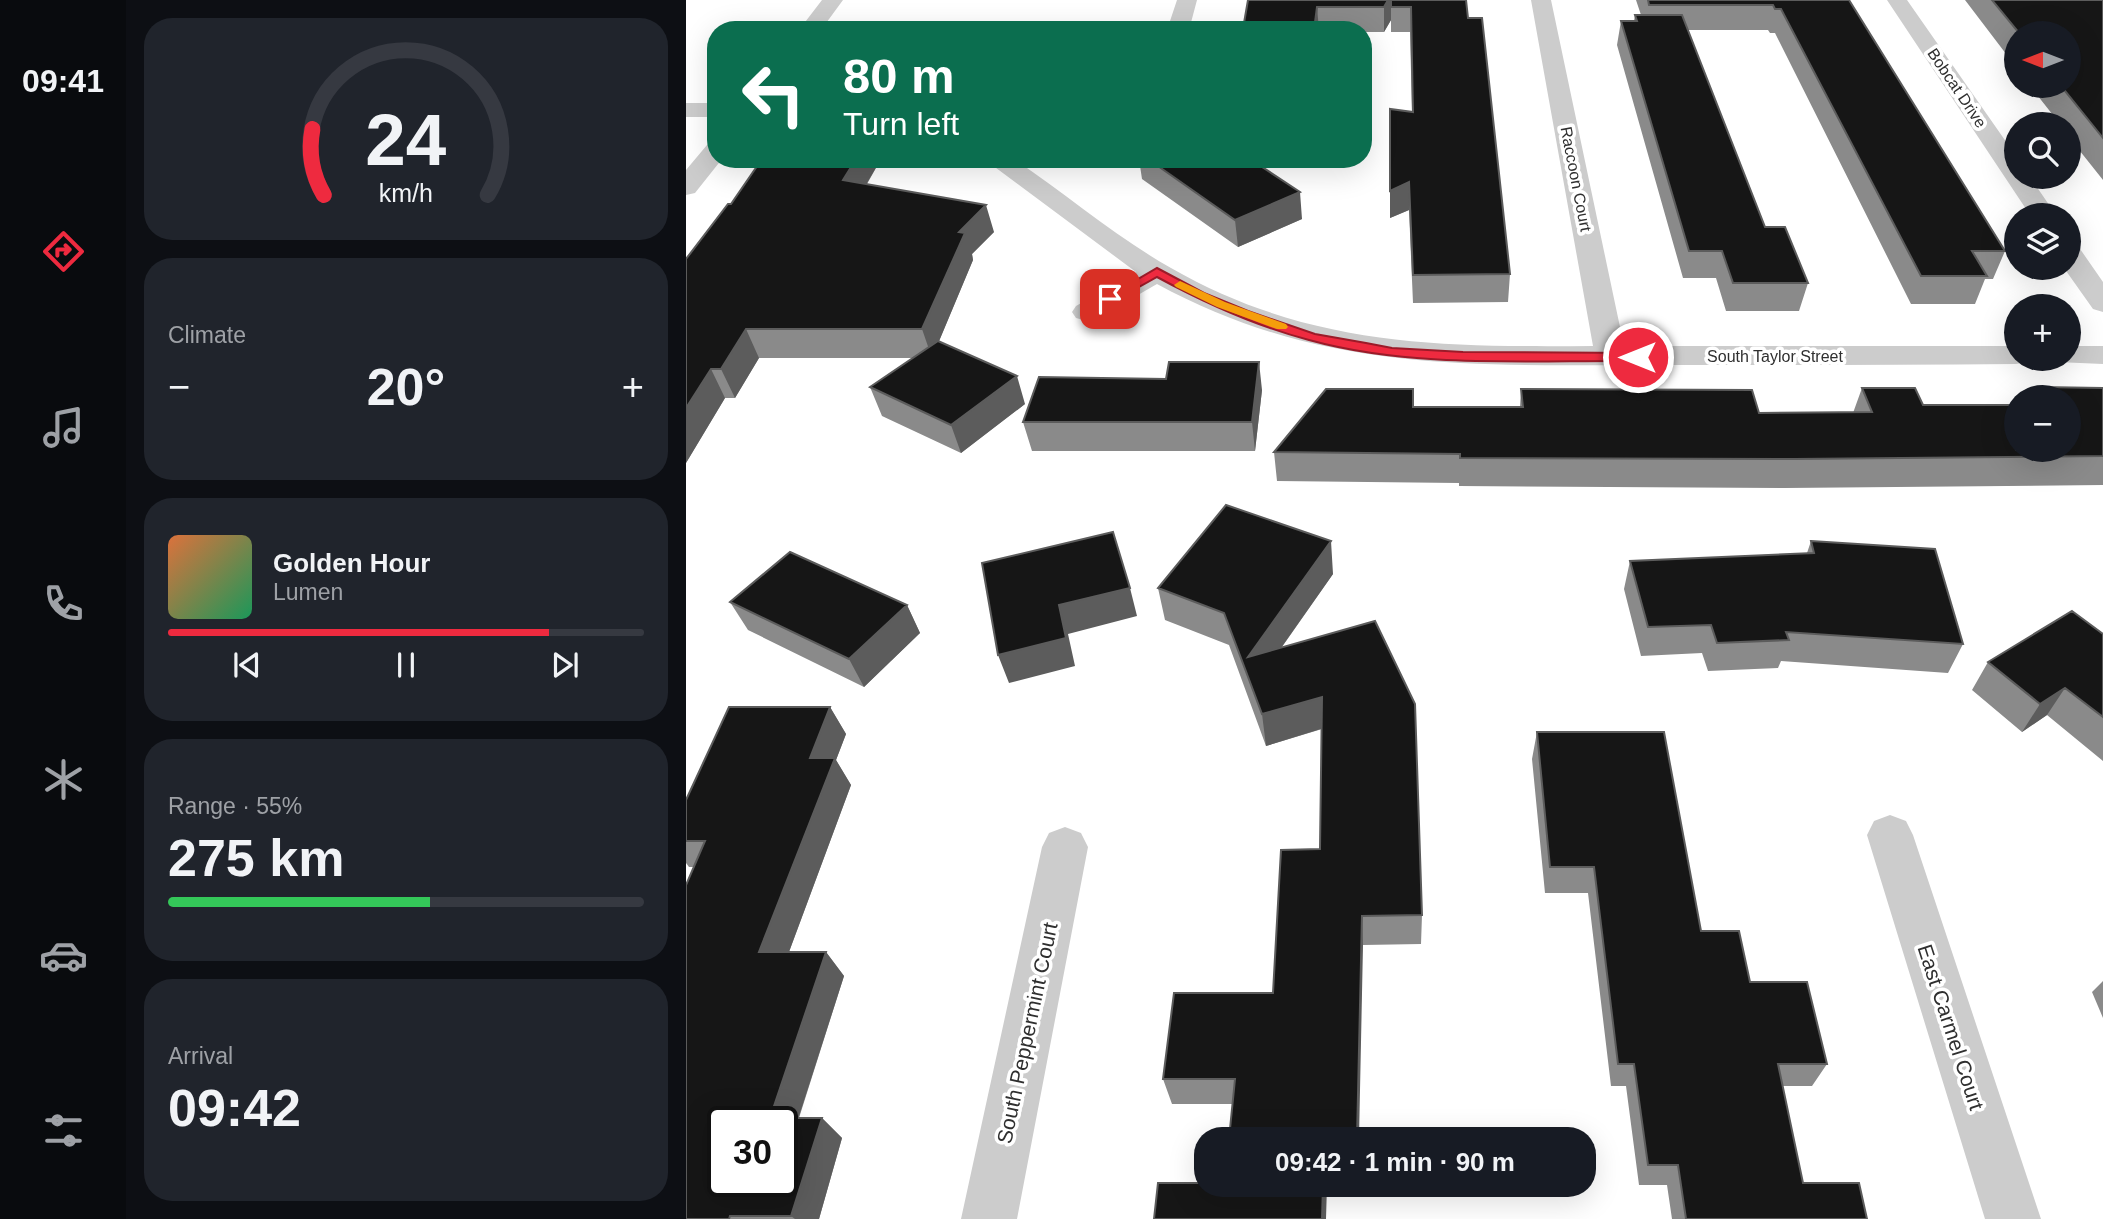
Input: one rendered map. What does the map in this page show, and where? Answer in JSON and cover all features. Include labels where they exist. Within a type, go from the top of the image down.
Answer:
[{"type":"street","points":[[817,21],[833,0]]},
{"type":"street","points":[[1181,21],[1188,0]]},
{"type":"street","name":"Raccoon Court","points":[[1541,0],[1611,357]]},
{"type":"street","name":"Bobcat Drive","points":[[1897,0],[2004,157]]},
{"type":"street","points":[[686,110],[707,110]]},
{"type":"street","points":[[686,187],[707,161]]},
{"type":"street","name":"South Taylor Street","points":[[1021,168],[1157,272],[1199,295],[1312,337],[1392,352],[1452,356],[2004,355]]},
{"type":"street","points":[[2081,271],[2103,303]]},
{"type":"street","points":[[1087,312],[1157,272]]},
{"type":"street","points":[[2081,355],[2103,355]]},
{"type":"street","name":"East Carmel Court","points":[[1890,835],[2013,1219]]},
{"type":"street","name":"South Peppermint Court","points":[[989,1219],[1065,848]]},
{"type":"building","points":[[1248,0],[1388,0],[1384,7],[1317,7],[1315,21],[1244,21]]},
{"type":"building","points":[[1391,0],[1466,0],[1468,18],[1482,18],[1510,274],[1413,275],[1409,182],[1390,191],[1390,109],[1413,112],[1411,7],[1391,7]]},
{"type":"building","points":[[1648,0],[1849,0],[2004,249],[1972,251],[1987,276],[1921,276],[1781,9],[1775,9],[1773,5],[1649,5]]},
{"type":"building","points":[[1992,0],[2103,0],[2103,138],[2071,98],[2081,98],[2081,21],[2009,21]]},
{"type":"building","points":[[1635,15],[1682,15],[1765,227],[1785,227],[1808,283],[1733,283],[1722,251],[1689,251],[1621,21],[1637,21]]},
{"type":"building","points":[[756,168],[850,168],[843,180],[986,205],[959,232],[965,233],[922,329],[746,329],[721,369],[711,369],[686,408],[686,259],[728,204],[731,204]]},
{"type":"building","points":[[1161,168],[1264,168],[1300,192],[1235,220]]},
{"type":"building","points":[[938,341],[1017,376],[951,425],[870,387]]},
{"type":"building","points":[[1169,362],[1259,362],[1252,422],[1023,422],[1039,377],[1166,379]]},
{"type":"building","points":[[1862,388],[1915,388],[1923,405],[2004,405],[2004,457],[1460,458],[1460,454],[1274,452],[1326,389],[1413,389],[1413,407],[1523,407],[1521,389],[1752,390],[1759,413],[1872,412]]},
{"type":"building","points":[[2081,388],[2103,388],[2103,456],[2081,456]]},
{"type":"building","points":[[1226,505],[1331,541],[1248,657],[1375,621],[1415,704],[1422,915],[1362,916],[1357,1127],[1230,1127],[1235,1079],[1163,1079],[1174,993],[1273,993],[1281,850],[1320,849],[1322,697],[1262,714],[1224,613],[1158,588]]},
{"type":"building","points":[[1113,532],[1130,588],[1059,605],[1066,638],[998,655],[982,563]]},
{"type":"building","points":[[1811,541],[1935,549],[1963,644],[1786,632],[1789,640],[1717,643],[1711,625],[1648,627],[1630,561],[1814,553]]},
{"type":"building","points":[[790,552],[907,605],[849,659],[730,602]]},
{"type":"building","points":[[2072,611],[2103,634],[2103,717],[2065,688],[2040,704],[1988,662]]},
{"type":"building","points":[[729,707],[830,707],[810,758],[835,758],[759,952],[826,952],[774,1106],[707,1106],[707,1197],[797,1197],[791,1216],[686,1219],[686,885],[705,841],[686,841],[686,800]]},
{"type":"building","points":[[1537,732],[1664,732],[1701,931],[1739,931],[1750,982],[1807,982],[1827,1064],[1778,1064],[1803,1183],[1859,1183],[1867,1219],[1686,1219],[1678,1165],[1648,1165],[1634,1064],[1618,1064],[1594,867],[1550,867]]},
{"type":"building","points":[[798,1118],[822,1118],[798,1194]]},
{"type":"building","points":[[1158,1183],[1194,1183],[1194,1197],[1323,1197],[1322,1219],[1154,1219]]},
{"type":"slow traffic","points":[[1180,285],[1281,327]]},
{"type":"route","points":[[1110,299],[1157,272],[1199,295],[1312,337],[1392,352],[1463,356],[1638,357]]}]
